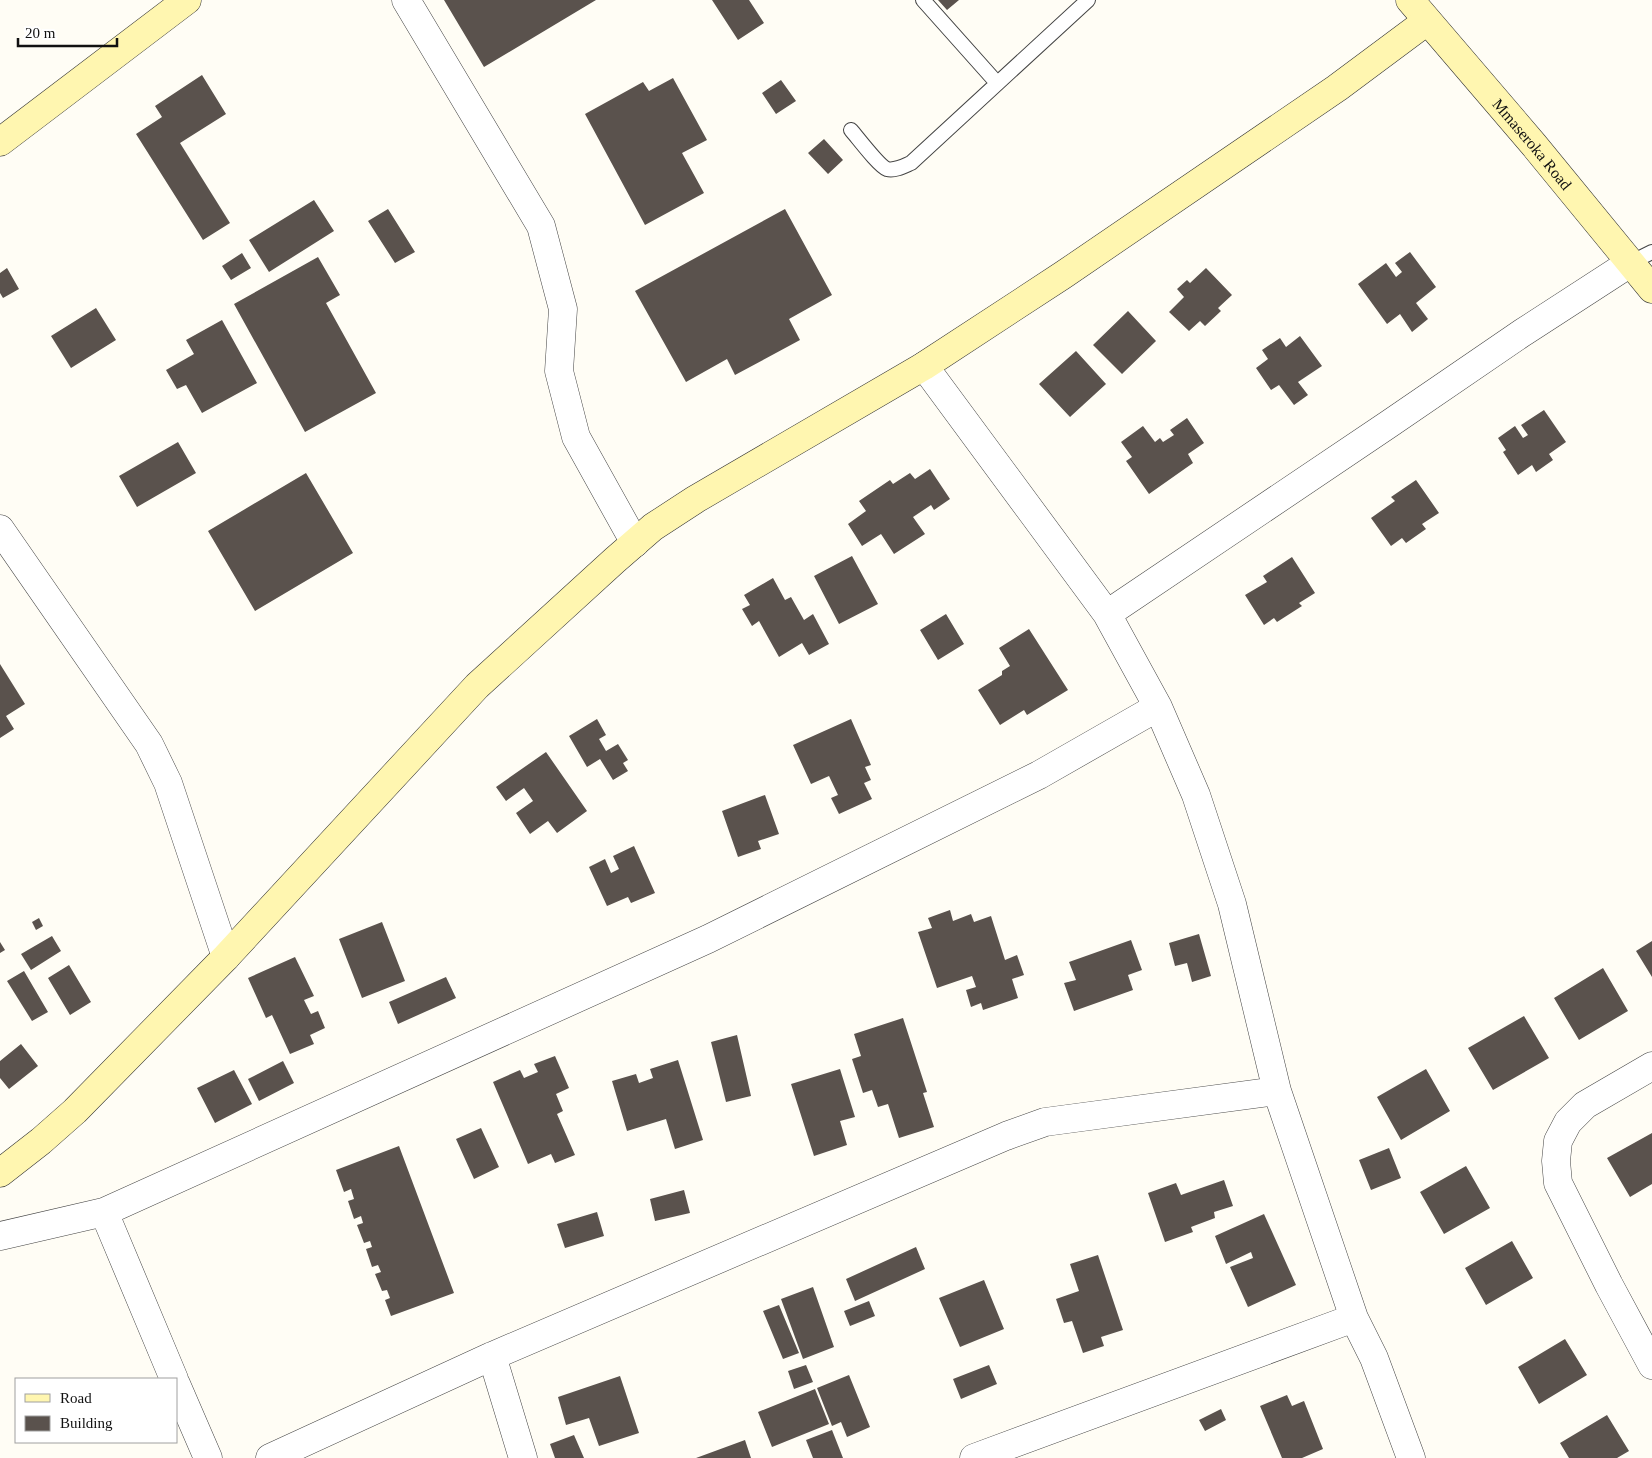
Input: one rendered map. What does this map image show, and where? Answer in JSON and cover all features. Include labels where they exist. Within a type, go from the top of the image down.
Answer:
[{"type":"street","points":[[0,142],[187,0]]},
{"type":"street","points":[[406,0],[540,226],[562,309],[559,371],[576,437],[635,543]]},
{"type":"street","name":"Mmaseroka Road","points":[[1410,0],[1527,138],[1641,258],[1652,289]]},
{"type":"street","points":[[0,1173],[76,1111],[226,957],[477,686],[654,527],[696,499],[924,366],[1071,270],[1337,88],[1427,21]]},
{"type":"street","points":[[1107,614],[1522,333],[1641,258]]},
{"type":"street","points":[[924,366],[1107,614],[1158,707],[1196,795],[1232,904],[1277,1091],[1354,1318],[1374,1358],[1411,1458]]},
{"type":"street","points":[[0,529],[149,744],[168,783],[226,957]]},
{"type":"street","points":[[0,1236],[104,1212],[708,939],[1039,775],[1158,707]]},
{"type":"street","points":[[1652,1066],[1585,1105],[1568,1122],[1558,1141],[1556,1161],[1558,1183],[1652,1365]]},
{"type":"street","points":[[270,1458],[492,1356],[1006,1136],[1045,1122],[1277,1091]]},
{"type":"street","points":[[104,1212],[174,1378]]},
{"type":"street","points":[[974,1458],[1354,1318]]},
{"type":"street","points":[[492,1356],[523,1458]]},
{"type":"street","points":[[178,1389],[208,1458]]},
{"type":"lane","points":[[923,0],[998,83]]},
{"type":"lane","points":[[851,130],[880,164],[887,169],[903,167],[917,158],[1088,0]]},
{"type":"building","points":[[444,0],[596,0],[484,67]]},
{"type":"building","points":[[712,0],[749,0],[764,23],[738,40]]},
{"type":"building","points":[[938,0],[959,0],[947,10]]},
{"type":"building","points":[[202,75],[226,114],[180,143],[230,223],[203,240],[136,134],[162,117],[155,106]]},
{"type":"building","points":[[673,78],[707,140],[682,153],[704,193],[645,225],[585,114],[643,82],[649,91]]},
{"type":"building","points":[[781,80],[796,101],[776,114],[762,93]]},
{"type":"building","points":[[824,139],[843,160],[828,174],[808,153]]},
{"type":"building","points":[[314,200],[334,231],[269,272],[249,240]]},
{"type":"building","points":[[388,209],[415,252],[395,263],[368,221]]},
{"type":"building","points":[[785,209],[832,295],[789,319],[800,340],[735,375],[727,359],[686,382],[635,291]]},
{"type":"building","points":[[1410,252],[1436,287],[1416,303],[1428,319],[1412,332],[1400,314],[1387,324],[1358,284],[1386,263],[1396,277],[1402,272],[1395,263]]},
{"type":"building","points":[[242,253],[251,268],[231,280],[222,266]]},
{"type":"building","points":[[318,257],[340,295],[326,303],[376,393],[305,432],[234,304]]},
{"type":"building","points":[[7,268],[19,289],[3,298],[0,293],[0,273]]},
{"type":"building","points":[[1206,268],[1232,295],[1218,308],[1221,311],[1205,326],[1200,321],[1189,331],[1169,312],[1184,297],[1177,289],[1187,280],[1190,283]]},
{"type":"building","points":[[96,308],[116,340],[71,368],[51,336]]},
{"type":"building","points":[[1128,311],[1156,341],[1122,374],[1093,345]]},
{"type":"building","points":[[222,320],[257,383],[202,413],[186,385],[177,389],[166,370],[194,354],[186,340]]},
{"type":"building","points":[[1300,336],[1322,366],[1298,382],[1308,395],[1294,405],[1279,385],[1271,390],[1256,368],[1268,359],[1262,350],[1280,338],[1286,347]]},
{"type":"building","points":[[1076,351],[1106,384],[1070,417],[1039,384]]},
{"type":"building","points":[[1544,410],[1566,442],[1549,454],[1553,460],[1536,472],[1532,465],[1518,475],[1503,452],[1506,450],[1498,438],[1515,426],[1523,438],[1528,435],[1521,425]]},
{"type":"building","points":[[1187,418],[1204,443],[1188,454],[1193,463],[1149,494],[1126,461],[1132,457],[1121,442],[1143,426],[1155,442],[1160,438],[1163,442],[1174,435],[1170,430]]},
{"type":"building","points":[[178,442],[196,473],[137,507],[119,476]]},
{"type":"building","points":[[930,469],[950,499],[934,510],[931,505],[913,517],[925,534],[894,554],[881,534],[862,546],[848,524],[866,511],[859,501],[890,480],[893,484],[910,473],[915,479]]},
{"type":"building","points":[[306,473],[353,553],[255,611],[208,531]]},
{"type":"building","points":[[1416,480],[1439,513],[1422,524],[1426,529],[1406,543],[1402,538],[1391,546],[1371,518],[1395,501],[1391,497]]},
{"type":"building","points":[[852,556],[878,604],[839,624],[814,576]]},
{"type":"building","points":[[1292,557],[1315,593],[1299,603],[1302,606],[1277,622],[1274,618],[1264,625],[1245,595],[1267,582],[1263,576]]},
{"type":"building","points":[[773,578],[785,600],[791,597],[804,620],[813,614],[829,644],[809,655],[802,643],[779,657],[759,621],[752,626],[742,609],[750,605],[744,595]]},
{"type":"building","points":[[946,614],[964,644],[938,660],[920,630]]},
{"type":"building","points":[[1029,629],[1068,690],[1027,715],[1024,710],[1000,725],[978,690],[1002,675],[1002,671],[1010,666],[999,648]]},
{"type":"building","points":[[0,664],[25,704],[6,716],[14,729],[0,738]]},
{"type":"building","points":[[597,719],[606,735],[599,739],[606,751],[618,744],[628,760],[623,763],[628,771],[613,780],[600,759],[587,767],[569,736]]},
{"type":"building","points":[[851,719],[871,765],[865,767],[871,780],[864,783],[872,799],[839,814],[831,798],[838,795],[829,776],[811,784],[793,745]]},
{"type":"building","points":[[546,752],[587,811],[557,833],[548,821],[530,834],[516,813],[533,801],[524,788],[506,801],[496,787]]},
{"type":"building","points":[[765,795],[779,834],[758,841],[761,849],[738,857],[722,811]]},
{"type":"building","points":[[634,846],[655,893],[631,903],[628,897],[607,906],[589,867],[605,859],[611,873],[619,869],[613,856]]},
{"type":"building","points":[[950,910],[953,921],[971,914],[974,922],[991,916],[1005,960],[1017,955],[1024,975],[1012,979],[1018,998],[983,1010],[981,1003],[971,1007],[966,990],[976,987],[972,976],[937,988],[918,932],[932,928],[928,918]]},
{"type":"building","points":[[39,918],[43,926],[36,930],[32,922]]},
{"type":"building","points":[[382,922],[405,981],[362,998],[339,939]]},
{"type":"building","points":[[1199,934],[1211,976],[1192,982],[1187,963],[1175,966],[1169,943]]},
{"type":"building","points":[[52,936],[61,951],[31,970],[21,954]]},
{"type":"building","points":[[1131,940],[1142,970],[1128,975],[1133,990],[1074,1011],[1064,983],[1076,980],[1069,962]]},
{"type":"building","points":[[1652,941],[1652,977],[1636,951]]},
{"type":"building","points":[[0,942],[5,950],[0,953]]},
{"type":"building","points":[[295,957],[314,996],[304,1000],[311,1014],[318,1011],[325,1028],[310,1035],[314,1044],[290,1054],[272,1015],[266,1018],[248,978]]},
{"type":"building","points":[[69,965],[91,1002],[70,1015],[48,978]]},
{"type":"building","points":[[1603,968],[1628,1011],[1579,1040],[1554,998]]},
{"type":"building","points":[[24,971],[48,1012],[32,1021],[7,981]]},
{"type":"building","points":[[446,977],[456,998],[398,1024],[389,1002]]},
{"type":"building","points":[[1524,1016],[1549,1058],[1493,1090],[1468,1048]]},
{"type":"building","points":[[903,1018],[927,1092],[923,1093],[934,1127],[899,1138],[888,1104],[878,1107],[872,1090],[863,1093],[852,1059],[861,1056],[854,1034]]},
{"type":"building","points":[[737,1035],[751,1096],[726,1102],[711,1042]]},
{"type":"building","points":[[21,1044],[38,1066],[9,1089],[0,1078],[0,1061]]},
{"type":"building","points":[[555,1056],[569,1088],[556,1094],[563,1111],[557,1114],[575,1155],[555,1163],[551,1154],[528,1164],[493,1082],[520,1070],[524,1078],[538,1072],[534,1064]]},
{"type":"building","points":[[678,1060],[703,1140],[675,1149],[666,1119],[627,1131],[612,1081],[636,1074],[639,1083],[653,1078],[650,1069]]},
{"type":"building","points":[[283,1061],[294,1083],[259,1101],[248,1079]]},
{"type":"building","points":[[840,1069],[855,1117],[840,1121],[847,1145],[814,1156],[791,1084]]},
{"type":"building","points":[[1426,1069],[1450,1111],[1401,1140],[1377,1097]]},
{"type":"building","points":[[234,1070],[252,1104],[215,1123],[197,1088]]},
{"type":"building","points":[[481,1128],[499,1167],[474,1179],[456,1139]]},
{"type":"building","points":[[1652,1133],[1652,1184],[1630,1197],[1607,1158]]},
{"type":"building","points":[[399,1146],[454,1293],[391,1316],[385,1300],[390,1298],[387,1290],[382,1291],[375,1274],[381,1272],[378,1265],[372,1267],[366,1249],[372,1247],[370,1241],[364,1243],[357,1225],[363,1223],[361,1216],[354,1219],[348,1201],[354,1199],[351,1189],[344,1192],[336,1170]]},
{"type":"building","points":[[1389,1148],[1401,1178],[1371,1190],[1359,1160]]},
{"type":"building","points":[[1466,1166],[1490,1208],[1444,1234],[1420,1192]]},
{"type":"building","points":[[1224,1180],[1233,1206],[1214,1212],[1215,1218],[1191,1227],[1193,1232],[1165,1242],[1148,1193],[1176,1183],[1181,1195]]},
{"type":"building","points":[[684,1190],[690,1213],[655,1221],[650,1199]]},
{"type":"building","points":[[597,1212],[604,1236],[565,1248],[557,1224]]},
{"type":"building","points":[[1264,1214],[1296,1285],[1248,1307],[1230,1267],[1253,1258],[1251,1252],[1226,1264],[1215,1236]]},
{"type":"building","points":[[1512,1241],[1533,1278],[1486,1305],[1465,1268]]},
{"type":"building","points":[[916,1247],[925,1269],[855,1301],[846,1279]]},
{"type":"building","points":[[1098,1255],[1123,1330],[1101,1337],[1104,1346],[1083,1353],[1072,1321],[1064,1323],[1056,1299],[1079,1291],[1070,1264]]},
{"type":"building","points":[[984,1280],[1004,1329],[960,1347],[939,1298]]},
{"type":"building","points":[[813,1287],[834,1347],[803,1359],[781,1299]]},
{"type":"building","points":[[869,1301],[875,1316],[850,1326],[844,1311]]},
{"type":"building","points":[[779,1305],[799,1353],[783,1359],[763,1311]]},
{"type":"building","points":[[1565,1339],[1587,1375],[1539,1404],[1518,1367]]},
{"type":"building","points":[[806,1365],[813,1382],[794,1389],[788,1371]]},
{"type":"building","points":[[989,1365],[997,1384],[961,1399],[953,1379]]},
{"type":"building","points":[[849,1375],[870,1427],[847,1437],[841,1422],[832,1426],[817,1388]]},
{"type":"building","points":[[620,1376],[639,1433],[599,1446],[589,1418],[566,1425],[558,1397]]},
{"type":"building","points":[[815,1389],[829,1424],[772,1447],[758,1412]]},
{"type":"building","points":[[1287,1395],[1292,1406],[1304,1401],[1323,1449],[1302,1458],[1282,1458],[1260,1406]]},
{"type":"building","points":[[1221,1409],[1226,1420],[1205,1431],[1199,1420]]},
{"type":"building","points":[[1607,1415],[1629,1451],[1617,1458],[1569,1458],[1560,1443]]},
{"type":"building","points":[[832,1430],[843,1458],[813,1458],[806,1440]]},
{"type":"building","points":[[574,1435],[584,1458],[555,1458],[550,1444]]},
{"type":"building","points":[[745,1440],[751,1458],[696,1458]]}]
